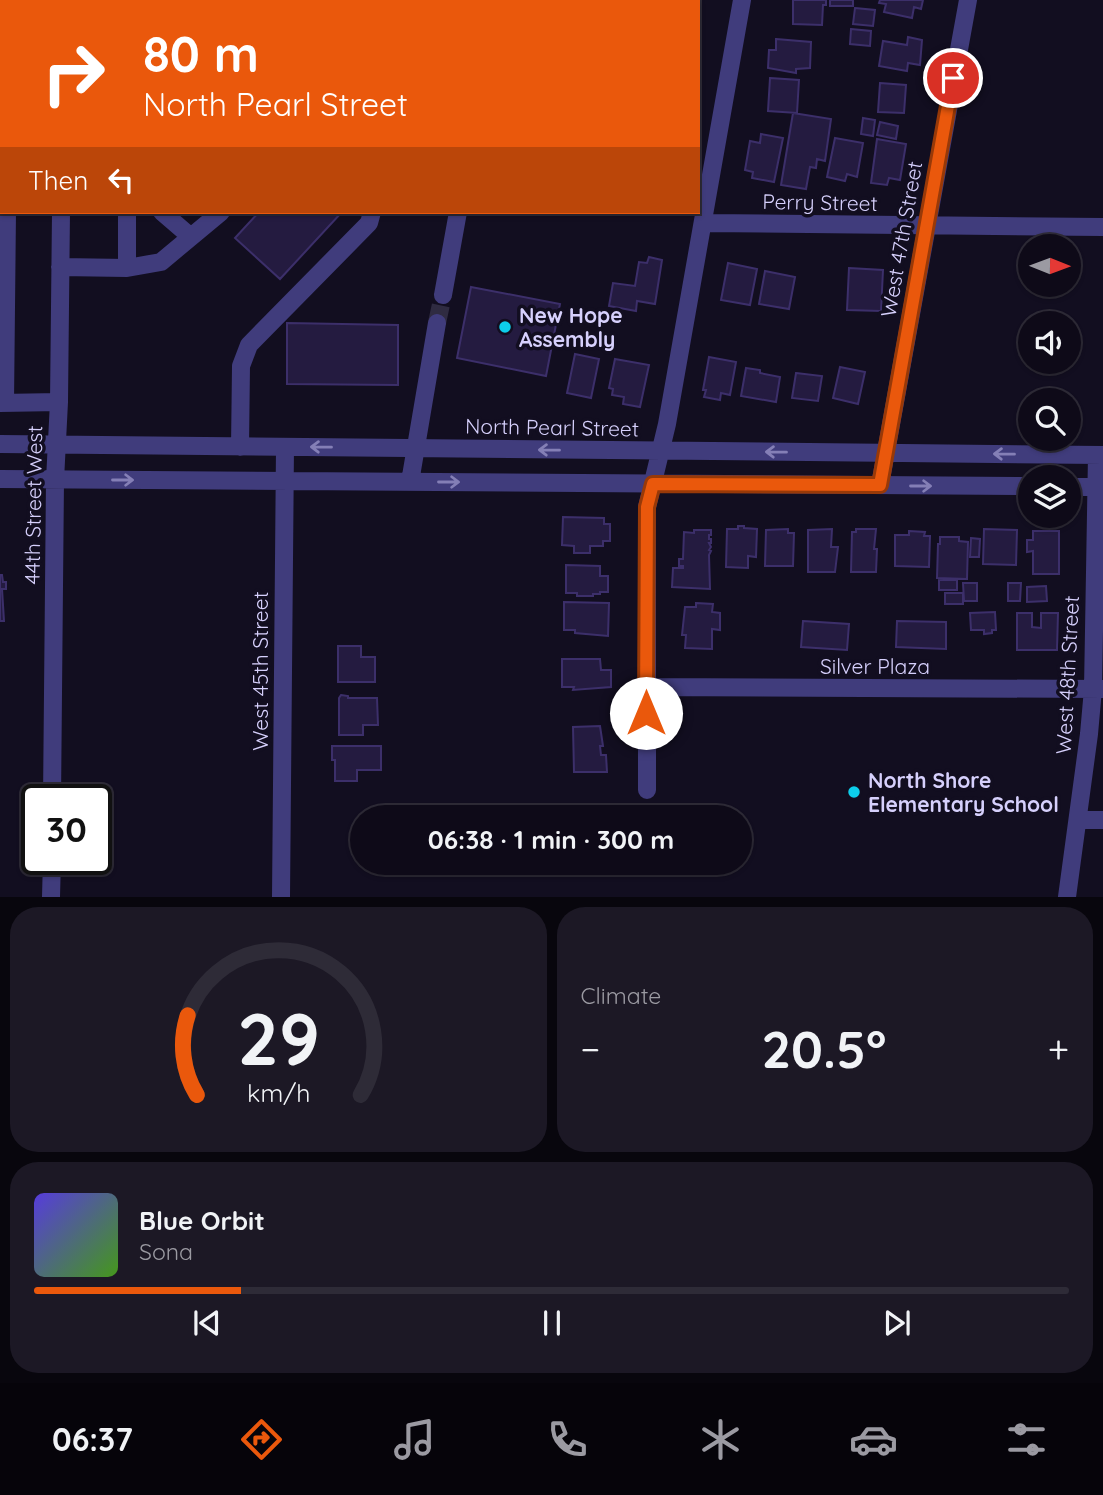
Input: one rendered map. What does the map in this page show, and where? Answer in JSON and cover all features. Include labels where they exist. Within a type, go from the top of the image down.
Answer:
[{"type":"street","points":[[647,790],[647,507],[661,451],[704,223],[742,0]]},
{"type":"street","name":"West 47th Street","points":[[880,485],[968,0]]},
{"type":"street","points":[[8,214],[3,403],[59,402]]},
{"type":"street","name":"44th Street West","points":[[52,784],[61,214]]},
{"type":"street","points":[[127,214],[127,268]]},
{"type":"street","points":[[164,214],[191,237]]},
{"type":"street","points":[[60,267],[127,268],[161,262],[218,214]]},
{"type":"street","points":[[240,447],[241,366],[248,345],[369,223],[371,214]]},
{"type":"street","points":[[443,295],[458,214]]},
{"type":"street","name":"Perry Street","points":[[704,223],[1103,227]]},
{"type":"street","points":[[411,482],[437,323]]},
{"type":"street","name":"North Pearl Street","points":[[0,444],[1100,455]]},
{"type":"street","name":"West 45th Street","points":[[281,897],[285,447]]},
{"type":"street","name":"West 48th Street","points":[[1067,897],[1098,689],[1100,455]]},
{"type":"street","points":[[0,479],[1018,486]]},
{"type":"street","points":[[1081,487],[1099,487]]},
{"type":"street","name":"Silver Plaza","points":[[646,687],[1098,689]]},
{"type":"street","points":[[1078,820],[1103,820]]},
{"type":"street","points":[[51,897],[52,875]]},
{"type":"building","points":[[793,0],[826,0],[826,5],[823,5],[822,25],[793,24]]},
{"type":"building","points":[[830,0],[853,0],[853,6],[830,6]]},
{"type":"building","points":[[880,0],[923,0],[921,9],[914,7],[912,18],[884,12],[886,4],[879,3]]},
{"type":"building","points":[[855,8],[875,10],[873,26],[853,24]]},
{"type":"building","points":[[851,29],[871,31],[870,46],[850,44]]},
{"type":"building","points":[[908,37],[922,40],[920,65],[908,63],[907,71],[879,66],[883,41],[907,45]]},
{"type":"building","points":[[776,39],[811,42],[810,68],[796,69],[796,73],[768,68],[769,50],[776,50]]},
{"type":"building","points":[[770,78],[799,80],[797,113],[768,111]]},
{"type":"building","points":[[880,83],[906,85],[904,113],[878,112]]},
{"type":"building","points":[[793,113],[831,119],[825,161],[817,159],[816,168],[810,167],[806,189],[781,185]]},
{"type":"building","points":[[863,118],[875,120],[873,136],[861,134]]},
{"type":"building","points":[[880,122],[898,126],[896,139],[877,135]]},
{"type":"building","points":[[761,134],[783,138],[774,182],[752,178],[753,172],[745,170],[750,141],[760,143]]},
{"type":"building","points":[[835,138],[863,143],[857,177],[847,174],[845,181],[827,177]]},
{"type":"building","points":[[877,139],[906,144],[900,180],[889,178],[887,185],[871,183]]},
{"type":"building","points":[[257,214],[340,214],[280,279],[235,238]]},
{"type":"building","points":[[649,257],[662,260],[655,304],[637,301],[636,311],[609,306],[613,283],[635,286],[639,262],[647,263]]},
{"type":"building","points":[[728,263],[757,269],[750,305],[721,300]]},
{"type":"building","points":[[849,268],[883,270],[881,311],[847,310]]},
{"type":"building","points":[[765,271],[795,277],[789,309],[759,304]]},
{"type":"building","points":[[471,287],[560,304],[546,376],[457,358]]},
{"type":"building","points":[[287,323],[398,325],[398,385],[287,384]]},
{"type":"building","points":[[575,354],[599,359],[591,398],[567,393]]},
{"type":"building","points":[[709,357],[736,362],[730,395],[721,393],[720,400],[704,397]]},
{"type":"building","points":[[615,359],[649,365],[640,407],[623,404],[624,397],[612,395],[613,389],[609,388]]},
{"type":"building","points":[[840,367],[865,372],[858,404],[833,398]]},
{"type":"building","points":[[746,368],[780,377],[776,402],[741,396]]},
{"type":"building","points":[[796,373],[822,376],[818,401],[792,398]]},
{"type":"building","points":[[563,517],[604,518],[604,524],[610,524],[610,541],[603,541],[603,546],[590,546],[590,553],[574,553],[574,546],[562,545]]},
{"type":"building","points":[[738,526],[757,529],[756,557],[748,556],[748,568],[726,567],[727,529],[738,529]]},
{"type":"building","points":[[788,529],[788,533],[794,533],[793,566],[765,566],[766,530]]},
{"type":"building","points":[[832,529],[831,547],[838,547],[835,572],[808,572],[808,530]]},
{"type":"building","points":[[856,529],[876,529],[876,572],[851,572],[852,532],[856,532]]},
{"type":"building","points":[[984,529],[1017,530],[1016,565],[983,564]]},
{"type":"building","points":[[694,530],[711,530],[710,589],[672,587],[673,568],[683,568],[679,566],[679,559],[683,559],[684,532],[694,533]]},
{"type":"building","points":[[909,531],[925,532],[924,536],[930,536],[929,567],[895,566],[895,535],[909,535]]},
{"type":"building","points":[[1033,531],[1059,531],[1059,574],[1033,574],[1033,551],[1027,552],[1027,540],[1033,540]]},
{"type":"building","points":[[940,537],[959,537],[959,541],[968,542],[967,579],[937,578]]},
{"type":"building","points":[[971,538],[980,539],[979,557],[970,557]]},
{"type":"building","points":[[566,565],[600,566],[600,576],[608,576],[608,592],[593,596],[566,593]]},
{"type":"building","points":[[0,575],[3,582],[6,582],[6,589],[2,589],[4,621],[0,621]]},
{"type":"building","points":[[939,580],[957,580],[957,590],[939,590]]},
{"type":"building","points":[[963,583],[977,583],[977,601],[964,601]]},
{"type":"building","points":[[1008,583],[1021,583],[1020,601],[1008,601]]},
{"type":"building","points":[[1046,586],[1047,601],[1027,602],[1027,587]]},
{"type":"building","points":[[945,593],[963,593],[963,604],[945,604]]},
{"type":"building","points":[[564,602],[609,603],[608,636],[564,630]]},
{"type":"building","points":[[696,603],[713,604],[712,612],[720,613],[720,630],[712,629],[712,649],[685,648],[686,635],[682,635],[685,607],[696,607]]},
{"type":"building","points":[[995,612],[996,630],[992,630],[992,633],[984,634],[984,630],[971,630],[970,613]]},
{"type":"building","points":[[1017,613],[1032,613],[1032,627],[1041,628],[1041,613],[1058,613],[1057,650],[1017,650]]},
{"type":"building","points":[[803,621],[849,624],[847,650],[801,647]]},
{"type":"building","points":[[897,621],[946,622],[946,649],[896,647]]},
{"type":"building","points":[[338,646],[361,646],[361,657],[375,657],[375,682],[338,682]]},
{"type":"building","points":[[562,659],[600,659],[601,670],[611,670],[611,687],[573,690],[574,687],[562,687]]},
{"type":"building","points":[[341,695],[348,698],[377,698],[378,725],[363,725],[363,735],[339,735]]},
{"type":"building","points":[[600,726],[603,746],[600,746],[601,755],[606,755],[607,772],[574,772],[573,727]]},
{"type":"building","points":[[332,746],[381,746],[381,770],[357,770],[357,781],[335,781]]},
{"type":"tunnel","points":[[437,323],[443,295]]},
{"type":"place","name":"New Hope Assembly","points":[[505,327]]},
{"type":"place","name":"North Shore Elementary School","points":[[854,792]]},
{"type":"route","points":[[646,713],[647,507],[653,484],[880,485],[953,78]]}]
